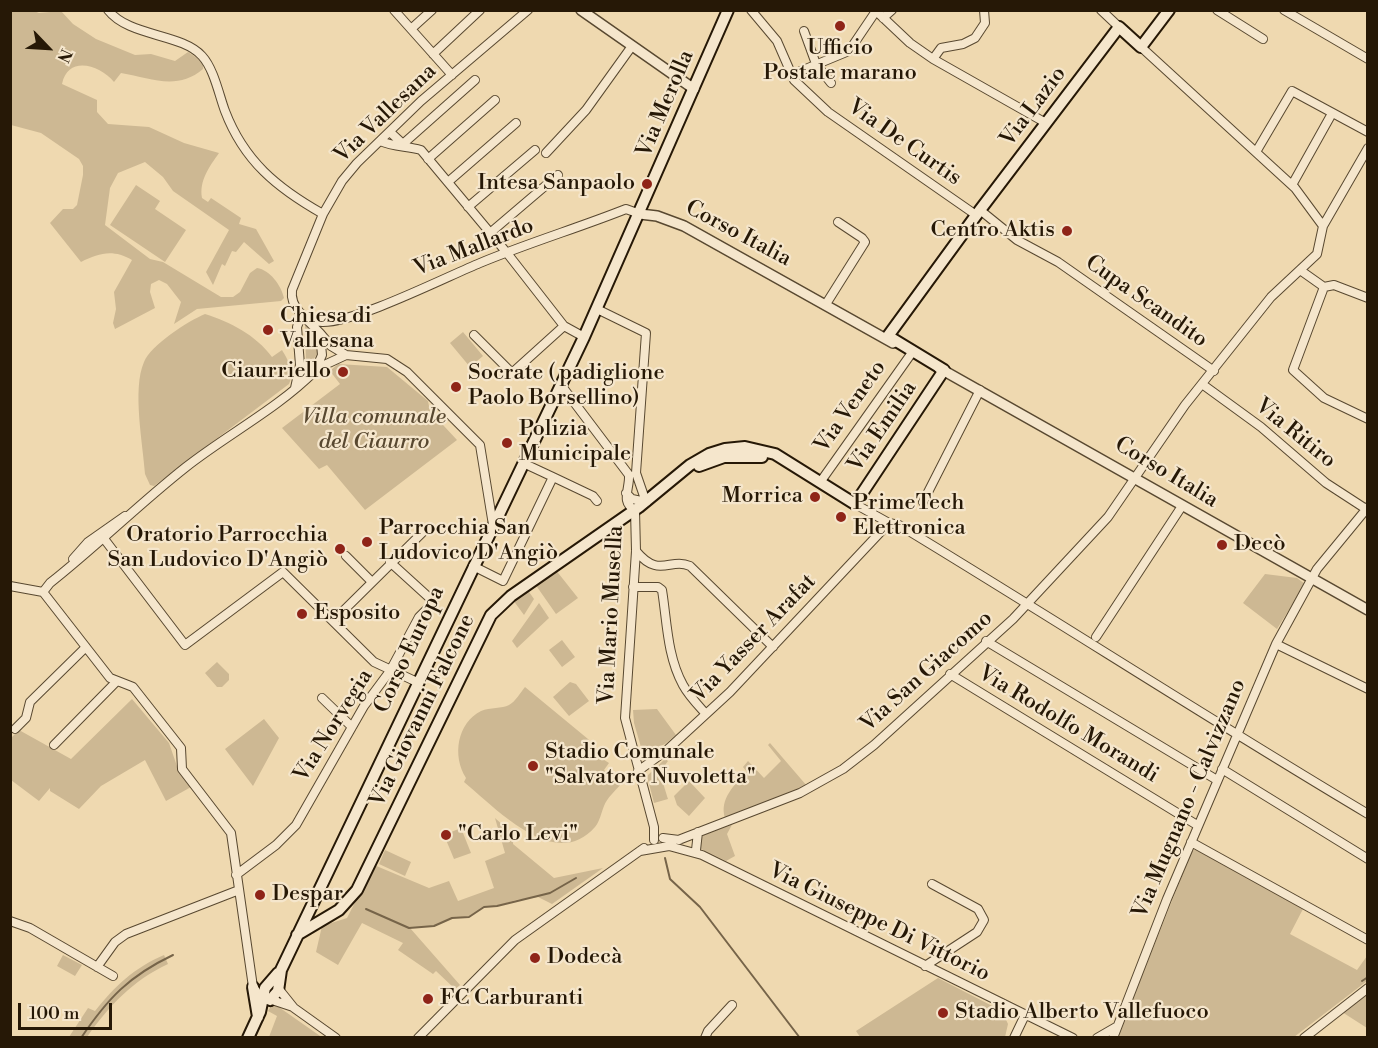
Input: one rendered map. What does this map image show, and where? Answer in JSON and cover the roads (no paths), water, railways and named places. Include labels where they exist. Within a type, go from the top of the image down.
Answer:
[{"type":"main road","name":"Via Merolla","points":[[640,214],[729,10]]},
{"type":"main road","points":[[1119,27],[1142,47],[1169,10]]},
{"type":"main road","name":"Via Lazio","points":[[883,335],[1119,27]]},
{"type":"main road","name":"Corso Europa","points":[[251,1035],[267,998],[265,988],[275,986],[280,970],[584,337],[640,214]]},
{"type":"main road","name":"Corso Italia","points":[[883,335],[944,370]]},
{"type":"main road","name":"Via Emilia","points":[[855,504],[944,370]]},
{"type":"main road","points":[[672,480],[690,465],[709,454],[725,449],[746,447],[775,454],[855,504]]},
{"type":"main road","points":[[672,480],[724,457],[760,456],[774,461],[842,501],[855,504]]},
{"type":"main road","name":"Via Giovanni Falcone","points":[[297,935],[331,916],[348,903],[357,890],[495,609],[646,502],[672,480]]},
{"type":"main road","points":[[310,908],[316,916],[331,916]]},
{"type":"main road","points":[[253,987],[259,1014]]},
{"type":"street","points":[[108,10],[113,16],[131,25],[182,45],[203,57],[232,130],[248,157],[264,173],[323,214]]},
{"type":"street","points":[[394,10],[452,75]]},
{"type":"street","points":[[411,29],[432,10]]},
{"type":"street","points":[[433,54],[480,10]]},
{"type":"street","name":"Via Vallesana","points":[[304,317],[292,300],[292,290],[323,214],[342,181],[380,141],[528,10]]},
{"type":"street","points":[[581,10],[694,89]]},
{"type":"street","points":[[883,18],[892,10]]},
{"type":"street","points":[[933,59],[941,48],[963,44],[975,38],[985,23],[984,10]]},
{"type":"street","points":[[1101,10],[1119,27]]},
{"type":"street","points":[[1217,10],[1263,39]]},
{"type":"street","points":[[1284,10],[1368,59]]},
{"type":"street","name":"Via De Curtis","points":[[751,11],[777,41],[791,75],[828,112],[870,143],[978,213]]},
{"type":"street","points":[[791,75],[849,51],[875,11],[933,59],[1046,123]]},
{"type":"street","points":[[804,32],[816,64],[831,83]]},
{"type":"street","points":[[546,153],[586,110],[632,46]]},
{"type":"street","points":[[1142,47],[1292,185],[1315,212],[1323,226]]},
{"type":"street","points":[[380,141],[396,148],[404,145],[475,80]]},
{"type":"street","points":[[1256,152],[1292,91],[1332,115],[1368,132]]},
{"type":"street","points":[[428,159],[495,100]]},
{"type":"street","points":[[1292,185],[1332,115]]},
{"type":"street","points":[[448,182],[516,123]]},
{"type":"street","points":[[390,132],[404,145],[421,150],[507,253],[564,327],[584,337]]},
{"type":"street","name":"Via San Giacomo","points":[[697,833],[800,793],[843,769],[874,745],[1028,603],[1108,517],[1202,384],[1271,297],[1317,254],[1323,226],[1368,148]]},
{"type":"street","points":[[468,207],[535,150]]},
{"type":"street","points":[[490,233],[558,175]]},
{"type":"street","name":"Via Mallardo","points":[[304,317],[321,322],[361,312],[507,253],[626,209],[640,214]]},
{"type":"street","name":"Cupa Scandito","points":[[978,213],[1017,240],[1058,262],[1214,371]]},
{"type":"street","name":"Corso Italia","points":[[640,214],[657,216],[684,226],[883,335],[911,354],[980,390],[1311,580],[1368,610]]},
{"type":"street","points":[[826,304],[864,242],[862,238],[838,222]]},
{"type":"street","points":[[1300,270],[1324,286],[1334,285],[1368,298]]},
{"type":"street","points":[[1324,286],[1293,370],[1324,398],[1368,419]]},
{"type":"street","points":[[597,309],[646,333],[632,474],[626,493],[626,501],[635,510]]},
{"type":"street","points":[[295,390],[300,365],[297,327],[300,319],[304,317],[331,346],[346,355],[387,359],[407,372],[480,445],[493,525]]},
{"type":"street","points":[[474,334],[512,372],[564,327]]},
{"type":"street","points":[[316,370],[322,355],[320,333]]},
{"type":"street","name":"Via Veneto","points":[[821,481],[911,354]]},
{"type":"street","points":[[43,592],[50,583],[105,540],[187,466],[295,390],[316,370],[346,355]]},
{"type":"street","points":[[300,365],[316,370]]},
{"type":"street","name":"Via Ritiro","points":[[1202,384],[1261,427],[1326,483],[1367,508]]},
{"type":"street","points":[[561,385],[632,474],[646,502]]},
{"type":"street","points":[[923,502],[980,390]]},
{"type":"street","points":[[523,463],[593,496],[597,501]]},
{"type":"street","points":[[473,566],[504,580],[553,477]]},
{"type":"street","points":[[626,493],[635,500],[646,502]]},
{"type":"street","points":[[855,504],[889,523],[899,525],[1028,603],[1236,736],[1368,814]]},
{"type":"street","points":[[1096,637],[1182,506]]},
{"type":"street","name":"Via Mugnano - Calvizzano","points":[[1113,1038],[1197,825],[1276,644],[1311,580],[1367,508]]},
{"type":"street","points":[[43,592],[45,581],[69,563],[88,542],[138,510]]},
{"type":"street","name":"Via Mario Musella","points":[[635,510],[636,551],[624,699],[626,725],[658,842]]},
{"type":"street","name":"Via Yasser Arafat","points":[[638,771],[668,750],[706,714],[773,647],[889,523]]},
{"type":"street","points":[[333,621],[390,562],[424,531]]},
{"type":"street","points":[[105,540],[185,645],[189,645],[283,572],[374,662],[417,682]]},
{"type":"street","points":[[636,551],[643,560],[655,566],[668,567],[682,563],[690,566],[773,647]]},
{"type":"street","points":[[346,556],[372,582]]},
{"type":"street","name":"Via Norvegia","points":[[236,875],[289,834],[352,727],[390,671],[419,617],[434,602],[390,562]]},
{"type":"street","points":[[10,578],[15,587],[43,592],[110,678],[133,687],[181,748],[182,769],[231,833],[253,987],[267,998],[294,1008]]},
{"type":"street","points":[[633,587],[658,587],[662,590],[676,668],[685,688],[706,714]]},
{"type":"street","points":[[986,641],[1217,780]]},
{"type":"street","points":[[1276,644],[1368,689]]},
{"type":"street","points":[[15,729],[26,718],[30,702],[86,647]]},
{"type":"street","name":"Via Rodolfo Morandi","points":[[950,674],[1197,825]]},
{"type":"street","points":[[54,745],[117,681]]},
{"type":"street","points":[[322,698],[352,727]]},
{"type":"street","points":[[1222,769],[1368,859]]},
{"type":"street","points":[[418,1038],[515,940],[640,851],[658,842],[683,844],[697,833]]},
{"type":"street","points":[[697,833],[699,853]]},
{"type":"street","points":[[1191,842],[1368,940]]},
{"type":"street","name":"Via Giuseppe Di Vittorio","points":[[683,844],[1073,1038]]},
{"type":"street","points":[[925,966],[977,932],[984,920],[978,909],[933,884]]},
{"type":"street","points":[[98,967],[115,942],[126,934],[239,890]]},
{"type":"street","points":[[10,921],[30,928],[113,976]]},
{"type":"street","points":[[252,975],[275,986],[294,1008],[331,1036]]},
{"type":"street","points":[[1304,1038],[1368,988]]},
{"type":"street","points":[[705,1038],[708,1031],[732,1005]]},
{"type":"street","points":[[1014,1038],[1025,1015]]},
{"type":"street","points":[[1097,1038],[1116,1028]]},
{"type":"waterway","points":[[665,858],[670,879],[700,907],[800,1038]]},
{"type":"waterway","points":[[366,909],[409,928],[434,926],[452,918],[469,917],[484,907],[550,893],[576,878]]},
{"type":"waterway","points":[[81,1038],[121,989],[144,971],[173,955]]},
{"type":"waterway","points":[[1362,981],[1368,977]]},
{"type":"place","name":"Ufficio Postale marano","points":[[840,26]]},
{"type":"place","name":"Intesa Sanpaolo","points":[[647,184]]},
{"type":"place","name":"Centro Aktis","points":[[1067,231]]},
{"type":"place","name":"Chiesa di Vallesana","points":[[268,330]]},
{"type":"place","name":"Ciaurriello","points":[[343,372]]},
{"type":"place","name":"Socrate ( padiglione Paolo Borsellino)","points":[[456,387]]},
{"type":"place","name":"Polizia Municipale","points":[[507,443]]},
{"type":"place","name":"Morrica","points":[[815,497]]},
{"type":"place","name":"PrimeTech Elettronica","points":[[841,517]]},
{"type":"place","name":"Parrocchia San Ludovico D'Angiò","points":[[367,542]]},
{"type":"place","name":"Decò","points":[[1222,545]]},
{"type":"place","name":"Oratorio Parrocchia San Ludovico D'Angiò","points":[[340,549]]},
{"type":"place","name":"Esposito","points":[[302,614]]},
{"type":"place","name":"Stadio Comunale \"Salvatore Nuvoletta\"","points":[[533,766]]},
{"type":"place","name":"\"Carlo Levi\"","points":[[446,835]]},
{"type":"place","name":"Despar","points":[[260,895]]},
{"type":"place","name":"Dodecà","points":[[535,958]]},
{"type":"place","name":"FC Carburanti","points":[[428,999]]},
{"type":"place","name":"Stadio Alberto Vallefuoco","points":[[943,1013]]},
{"type":"park label","name":"Villa comunale del Ciaurro","points":[[374,431]]}]
